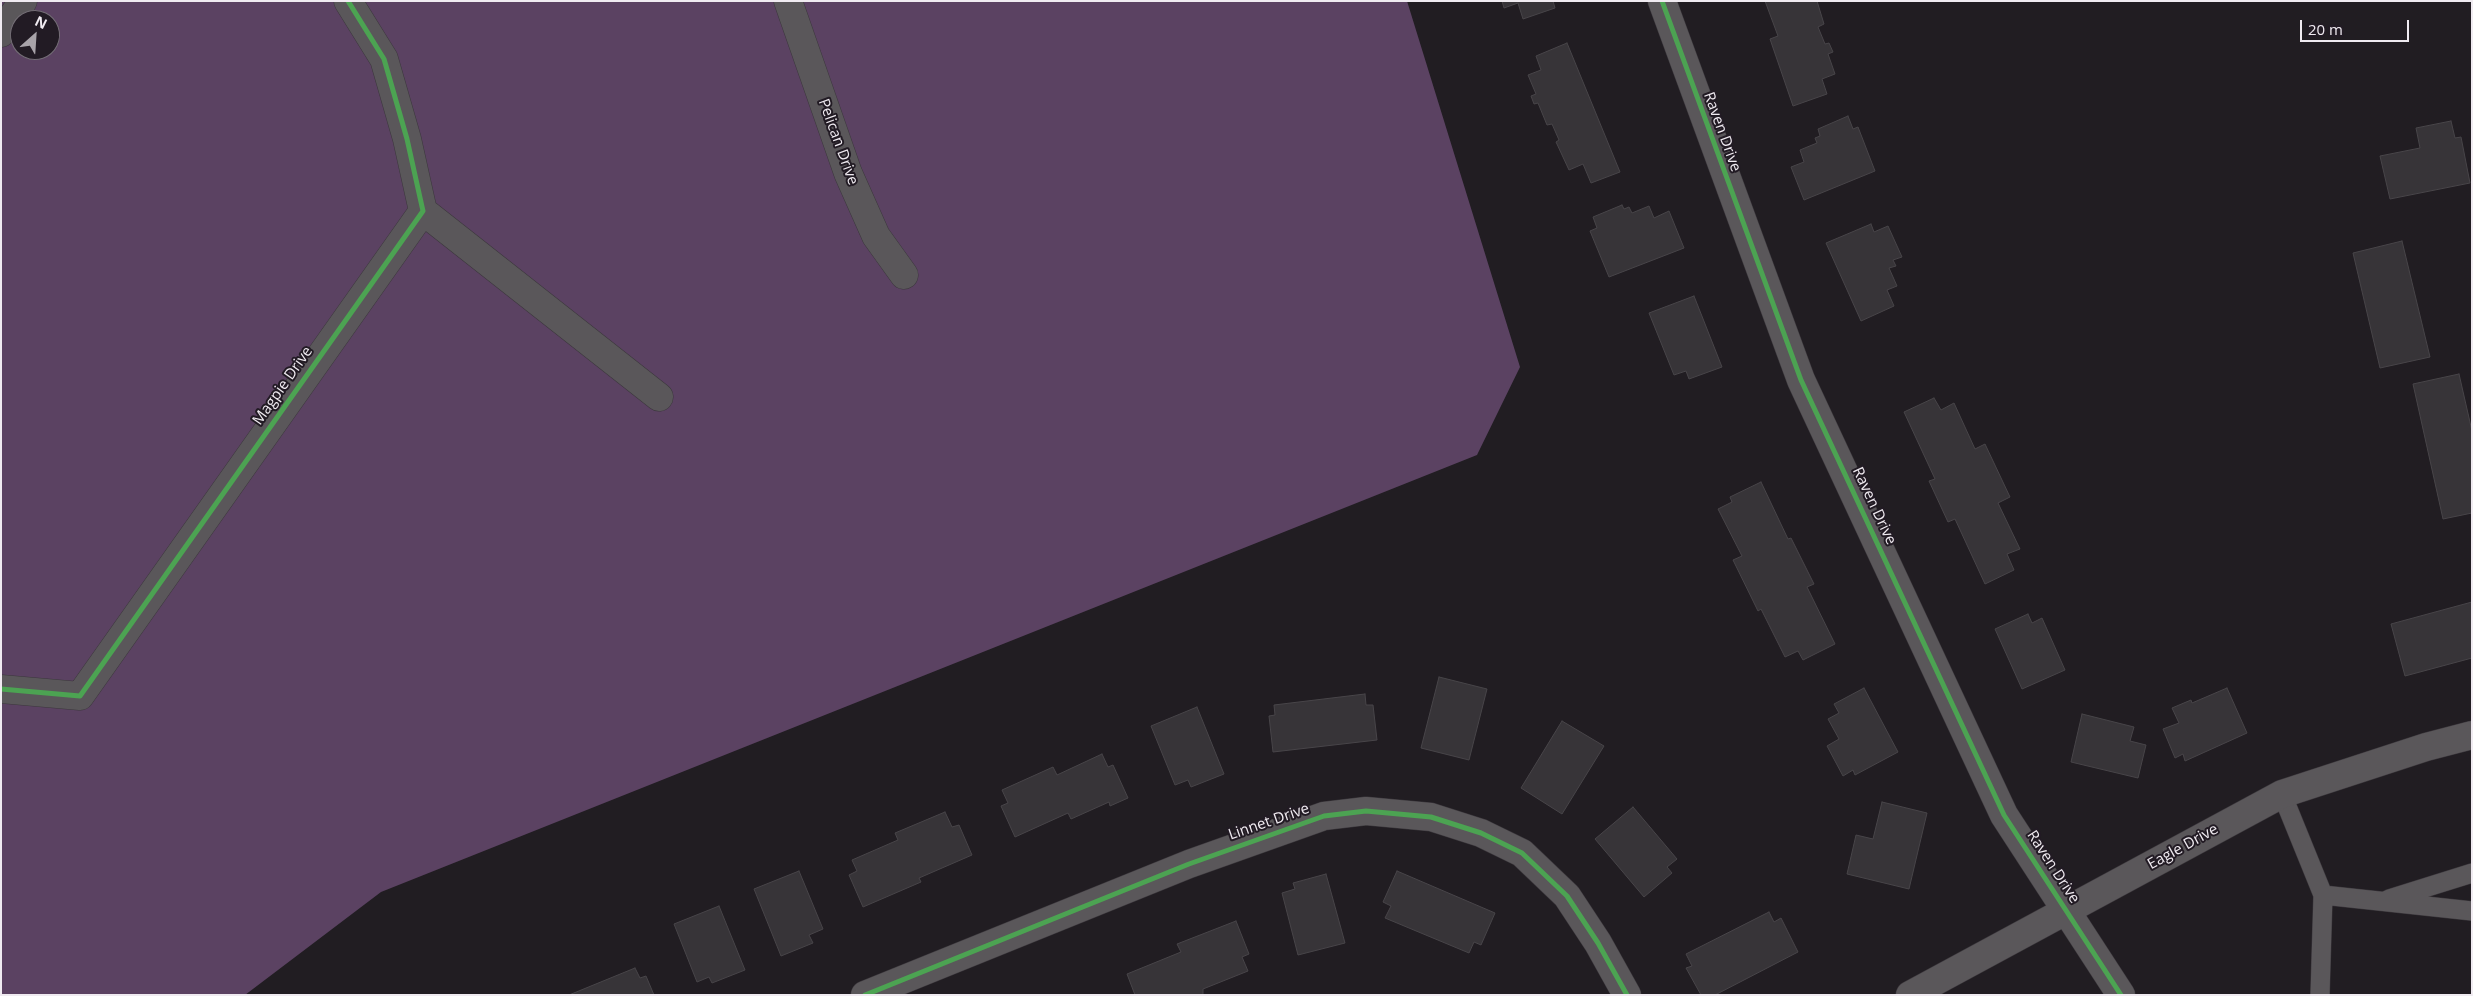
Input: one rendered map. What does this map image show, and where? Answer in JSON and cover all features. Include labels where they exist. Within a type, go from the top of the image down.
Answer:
[{"type":"street","points":[[1,32],[23,1]]},
{"type":"street","points":[[348,1],[384,59],[407,139],[423,211],[659,397]]},
{"type":"street","name":"Pelican Drive","points":[[788,1],[848,173],[876,236],[904,275]]},
{"type":"street","name":"Raven Drive","points":[[1662,1],[1802,380],[2004,815],[2120,995]]},
{"type":"street","name":"Magpie Drive","points":[[1,688],[80,696],[423,211]]},
{"type":"street","name":"Eagle Drive","points":[[1910,995],[2282,794],[2472,734]]},
{"type":"street","name":"Linnet Drive","points":[[865,995],[1189,864],[1324,816],[1366,811],[1431,817],[1481,833],[1522,853],[1567,896],[1598,943],[1627,995]]},
{"type":"lane","points":[[2282,794],[2323,895],[2320,995]]},
{"type":"lane","points":[[2381,901],[2472,874]]},
{"type":"lane","points":[[2323,895],[2472,911]]},
{"type":"shaded area","points":[[1,1],[1407,1],[1520,367],[1477,455],[381,892],[245,995],[1,995]]},
{"type":"building","points":[[1502,1],[1553,1],[1555,8],[1523,19],[1518,3],[1504,8]]},
{"type":"building","points":[[1765,1],[1817,1],[1824,24],[1818,27],[1825,44],[1829,43],[1833,52],[1828,54],[1835,74],[1822,79],[1827,94],[1793,106],[1770,39],[1778,36]]},
{"type":"building","points":[[1567,43],[1620,172],[1591,183],[1583,164],[1569,170],[1556,142],[1559,140],[1552,124],[1547,125],[1538,103],[1534,104],[1531,96],[1536,94],[1528,75],[1541,70],[1536,56]]},
{"type":"building","points":[[1848,116],[1853,129],[1858,127],[1875,171],[1804,200],[1791,167],[1804,162],[1800,150],[1817,143],[1815,138],[1820,136],[1818,129]]},
{"type":"building","points":[[2451,121],[2455,138],[2461,137],[2470,183],[2390,199],[2380,156],[2420,148],[2416,128]]},
{"type":"building","points":[[1622,205],[1624,209],[1629,207],[1632,213],[1649,206],[1654,218],[1669,211],[1684,248],[1609,277],[1590,231],[1597,228],[1593,217]]},
{"type":"building","points":[[1871,224],[1874,232],[1888,226],[1902,257],[1893,260],[1896,266],[1889,268],[1897,286],[1887,290],[1894,306],[1861,321],[1826,243]]},
{"type":"building","points":[[2402,241],[2430,357],[2380,368],[2353,253]]},
{"type":"building","points":[[1694,296],[1722,367],[1689,379],[1686,371],[1674,375],[1649,313]]},
{"type":"building","points":[[2459,374],[2472,431],[2472,513],[2443,519],[2413,384]]},
{"type":"building","points":[[1934,398],[1941,410],[1954,403],[1975,449],[1985,444],[2010,497],[1998,503],[2020,549],[2007,554],[2014,570],[1985,584],[1955,519],[1948,522],[1929,481],[1935,479],[1904,412]]},
{"type":"building","points":[[1761,482],[1788,539],[1791,538],[1814,584],[1807,587],[1835,644],[1803,660],[1798,651],[1785,657],[1761,609],[1758,611],[1733,560],[1742,556],[1718,509],[1732,502],[1730,497]]},
{"type":"building","points":[[2472,602],[2472,658],[2405,676],[2391,624]]},
{"type":"building","points":[[2028,614],[2032,623],[2042,618],[2065,670],[2022,689],[1995,629]]},
{"type":"building","points":[[1439,677],[1487,689],[1469,760],[1421,748]]},
{"type":"building","points":[[1864,688],[1898,752],[1855,775],[1853,770],[1843,776],[1827,746],[1839,739],[1828,719],[1839,713],[1834,704]]},
{"type":"building","points":[[2227,688],[2247,733],[2185,761],[2183,754],[2175,758],[2163,729],[2179,723],[2172,708],[2191,700],[2192,703]]},
{"type":"building","points":[[1365,694],[1366,705],[1373,705],[1377,740],[1273,752],[1269,716],[1275,715],[1274,705]]},
{"type":"building","points":[[1197,707],[1224,774],[1191,787],[1188,780],[1175,785],[1151,726]]},
{"type":"building","points":[[2082,714],[2134,727],[2130,741],[2146,745],[2138,778],[2071,762]]},
{"type":"building","points":[[1562,721],[1604,746],[1562,814],[1521,788]]},
{"type":"building","points":[[1102,754],[1108,767],[1113,765],[1128,798],[1110,806],[1109,802],[1071,819],[1068,813],[1015,837],[1001,806],[1008,803],[1002,790],[1053,767],[1057,775]]},
{"type":"building","points":[[1882,802],[1927,813],[1909,889],[1847,874],[1856,835],[1873,839]]},
{"type":"building","points":[[1633,807],[1677,859],[1667,867],[1672,873],[1644,897],[1595,839]]},
{"type":"building","points":[[945,812],[952,827],[959,825],[972,855],[919,878],[921,882],[863,907],[849,875],[857,871],[852,860],[898,840],[895,833]]},
{"type":"building","points":[[799,871],[823,929],[809,935],[813,943],[781,956],[754,889]]},
{"type":"building","points":[[1397,871],[1495,913],[1481,945],[1474,942],[1469,953],[1385,918],[1391,906],[1383,902]]},
{"type":"building","points":[[1326,874],[1345,943],[1298,955],[1282,893],[1295,889],[1293,883]]},
{"type":"building","points":[[719,906],[745,970],[712,983],[709,977],[697,982],[674,924]]},
{"type":"building","points":[[1769,912],[1774,922],[1781,918],[1798,952],[1715,995],[1701,995],[1686,968],[1692,966],[1686,954]]},
{"type":"building","points":[[1236,921],[1249,954],[1242,957],[1248,971],[1203,989],[1203,995],[1135,995],[1127,974],[1181,952],[1177,944]]},
{"type":"building","points":[[635,968],[640,978],[646,976],[654,995],[569,995]]},
{"type":"cycle path","points":[[1,689],[80,696],[423,211],[407,139],[384,59],[348,1]]},
{"type":"cycle path","points":[[1662,1],[1801,380],[2004,815],[2121,995]]},
{"type":"cycle path","points":[[865,995],[1189,864],[1324,816],[1366,811],[1431,817],[1481,833],[1522,853],[1567,896],[1598,943],[1627,995]]}]
